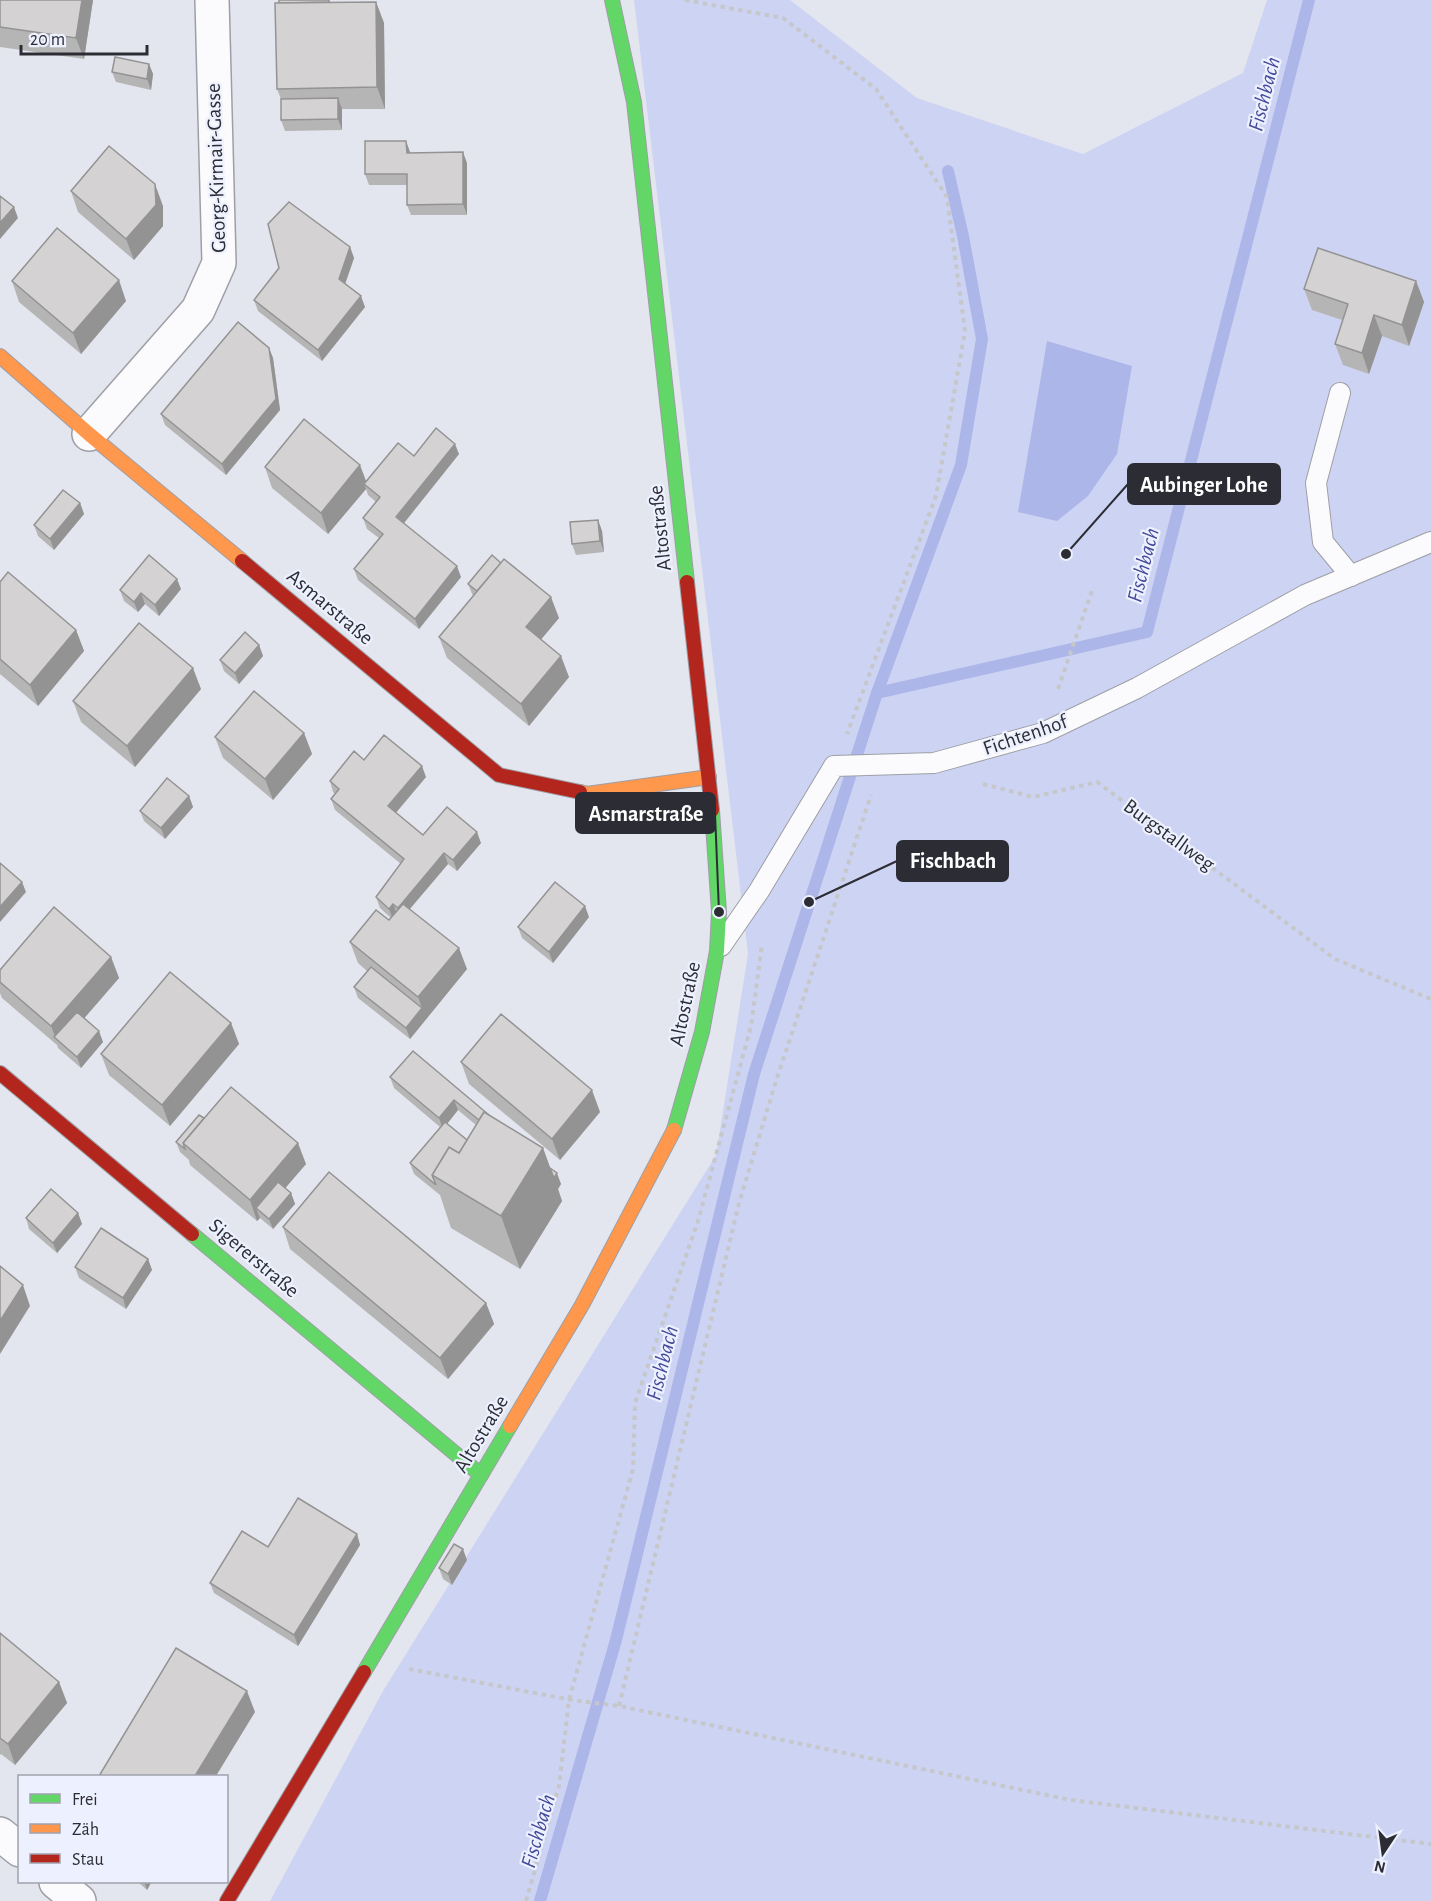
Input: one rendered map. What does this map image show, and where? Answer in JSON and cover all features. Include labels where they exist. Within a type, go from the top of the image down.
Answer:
[{"type":"main road","name":"Altostraße","points":[[227,1901],[582,1305],[677,1125],[702,1032],[717,951],[719,912],[717,843],[634,102],[612,0]]},
{"type":"main road","name":"Asmarstraße","points":[[0,356],[89,434],[499,775],[586,794],[709,777]]},
{"type":"main road","name":"Sigererstraße","points":[[0,1073],[481,1475]]},
{"type":"street","name":"Georg-Kirmair-Gasse","points":[[89,434],[198,310],[219,263],[212,0]]},
{"type":"street","points":[[0,1834],[18,1848]]},
{"type":"street","points":[[58,1883],[79,1901]]},
{"type":"lane","points":[[1340,393],[1316,483],[1323,542],[1351,576]]},
{"type":"lane","name":"Fichtenhof","points":[[834,766],[934,763],[1043,733],[1137,688],[1305,595],[1431,542]]},
{"type":"lane","points":[[717,951],[759,891],[834,766]]},
{"type":"path","points":[[685,0],[783,18],[876,89],[947,197],[965,331],[936,496],[834,766]]},
{"type":"path","points":[[1062,678],[1093,588]]},
{"type":"path","points":[[617,1706],[739,1203],[777,1078],[881,765]]},
{"type":"path","name":"Burgstallweg","points":[[977,782],[1033,798],[1097,782],[1335,959],[1431,999]]},
{"type":"path","points":[[526,1901],[559,1786],[570,1700],[633,1469],[635,1403],[698,1221],[751,1026],[764,927],[759,891]]},
{"type":"path","points":[[370,1661],[570,1700],[617,1706],[1071,1800],[1431,1844]]},
{"type":"shaded area","points":[[634,0],[790,0],[917,98],[1083,154],[1243,73],[1267,0],[1431,0],[1431,1901],[270,1901],[383,1691],[716,1155],[748,954]]},
{"type":"water","points":[[1047,341],[1132,366],[1117,454],[1088,496],[1057,521],[1018,512]]},
{"type":"building","points":[[0,0],[82,0],[76,38],[0,27]]},
{"type":"building","points":[[279,0],[329,0],[329,2],[279,3]]},
{"type":"building","points":[[376,2],[377,87],[277,89],[275,3]]},
{"type":"building","points":[[115,57],[149,64],[147,79],[112,72]]},
{"type":"building","points":[[338,98],[338,119],[281,120],[281,99]]},
{"type":"building","points":[[365,141],[406,141],[407,153],[463,152],[463,204],[407,205],[407,174],[365,174]]},
{"type":"building","points":[[109,146],[155,184],[156,205],[126,239],[71,191]]},
{"type":"building","points":[[0,196],[14,207],[0,223]]},
{"type":"building","points":[[289,202],[350,247],[339,279],[361,296],[318,350],[254,300],[279,268],[268,224]]},
{"type":"building","points":[[57,228],[119,280],[73,333],[12,281]]},
{"type":"building","points":[[1318,248],[1416,281],[1402,325],[1374,315],[1362,353],[1335,344],[1348,304],[1304,289]]},
{"type":"building","points":[[238,322],[269,348],[276,399],[222,464],[161,414]]},
{"type":"building","points":[[304,419],[360,465],[321,513],[265,467]]},
{"type":"building","points":[[436,428],[455,444],[396,517],[457,566],[415,619],[354,569],[383,534],[363,518],[380,497],[364,484],[398,443],[414,456]]},
{"type":"building","points":[[63,490],[80,503],[50,539],[34,525]]},
{"type":"building","points":[[598,520],[600,541],[572,544],[570,522]]},
{"type":"building","points":[[149,555],[177,579],[155,605],[141,593],[134,602],[120,590]]},
{"type":"building","points":[[492,555],[501,563],[477,591],[468,584]]},
{"type":"building","points":[[504,559],[551,597],[526,627],[561,656],[521,704],[439,637]]},
{"type":"building","points":[[8,572],[76,630],[30,685],[0,659],[0,582]]},
{"type":"building","points":[[139,623],[193,668],[127,746],[73,701]]},
{"type":"building","points":[[245,632],[259,645],[235,673],[220,660]]},
{"type":"building","points":[[254,691],[304,733],[265,779],[215,737]]},
{"type":"building","points":[[384,735],[422,766],[388,806],[423,835],[447,807],[477,832],[453,860],[444,853],[398,908],[393,904],[389,909],[376,897],[404,859],[331,799],[339,789],[330,781],[354,751],[364,760]]},
{"type":"building","points":[[167,778],[189,796],[161,828],[140,811]]},
{"type":"building","points":[[0,863],[22,882],[0,907]]},
{"type":"building","points":[[555,882],[585,906],[549,952],[518,927]]},
{"type":"building","points":[[403,904],[459,948],[418,997],[350,942],[376,910],[389,920]]},
{"type":"building","points":[[54,907],[111,957],[51,1026],[0,982],[0,970]]},
{"type":"building","points":[[371,967],[422,1008],[406,1028],[354,987]]},
{"type":"building","points":[[170,972],[231,1023],[162,1105],[101,1054]]},
{"type":"building","points":[[77,1012],[99,1031],[77,1057],[54,1037]]},
{"type":"building","points":[[501,1014],[592,1090],[552,1139],[461,1062]]},
{"type":"building","points":[[413,1051],[489,1115],[484,1112],[479,1120],[454,1100],[439,1118],[390,1077]]},
{"type":"building","points":[[231,1087],[298,1143],[250,1200],[183,1143]]},
{"type":"building","points":[[484,1112],[543,1148],[501,1216],[432,1175],[449,1147],[459,1153]]},
{"type":"building","points":[[199,1115],[204,1118],[183,1143],[185,1149],[176,1142]]},
{"type":"building","points":[[445,1122],[467,1140],[459,1153],[449,1147],[432,1175],[436,1185],[410,1163]]},
{"type":"building","points":[[550,1168],[557,1173],[554,1178]]},
{"type":"building","points":[[329,1172],[486,1303],[440,1358],[283,1227]]},
{"type":"building","points":[[278,1182],[291,1193],[269,1219],[256,1208]]},
{"type":"building","points":[[51,1189],[78,1213],[53,1243],[26,1218]]},
{"type":"building","points":[[101,1228],[148,1259],[123,1298],[75,1267]]},
{"type":"building","points":[[0,1266],[23,1285],[0,1321]]},
{"type":"building","points":[[298,1498],[357,1534],[294,1635],[210,1583],[242,1531],[268,1547]]},
{"type":"building","points":[[454,1544],[463,1549],[448,1574],[439,1568]]},
{"type":"building","points":[[0,1633],[59,1682],[8,1744],[0,1738]]},
{"type":"building","points":[[176,1648],[247,1691],[196,1775],[100,1775]]},
{"type":"waterway","name":"Fischbach","points":[[540,1901],[616,1640],[754,1074],[877,693],[1147,632],[1309,0]]},
{"type":"waterway","points":[[877,693],[961,465],[982,339],[963,236],[948,171]]},
{"type":"traffic: fast","points":[[612,0],[634,102],[687,582]]},
{"type":"traffic: fast","points":[[674,1130],[702,1032],[717,951],[719,912],[712,810]]},
{"type":"traffic: fast","points":[[192,1234],[481,1475]]},
{"type":"traffic: fast","points":[[364,1672],[510,1426]]},
{"type":"traffic: slow","points":[[0,356],[89,434],[242,561]]},
{"type":"traffic: slow","points":[[580,792],[587,794],[709,777]]},
{"type":"traffic: slow","points":[[510,1426],[582,1305],[674,1130]]},
{"type":"traffic: jam","points":[[242,561],[499,775],[580,792]]},
{"type":"traffic: jam","points":[[687,582],[712,810]]},
{"type":"traffic: jam","points":[[0,1073],[192,1234]]},
{"type":"traffic: jam","points":[[227,1901],[364,1672]]},
{"type":"place","name":"Aubinger Lohe","points":[[1066,554]]},
{"type":"place","name":"Fischbach","points":[[809,902]]},
{"type":"place","name":"Asmarstraße","points":[[719,912]]}]
